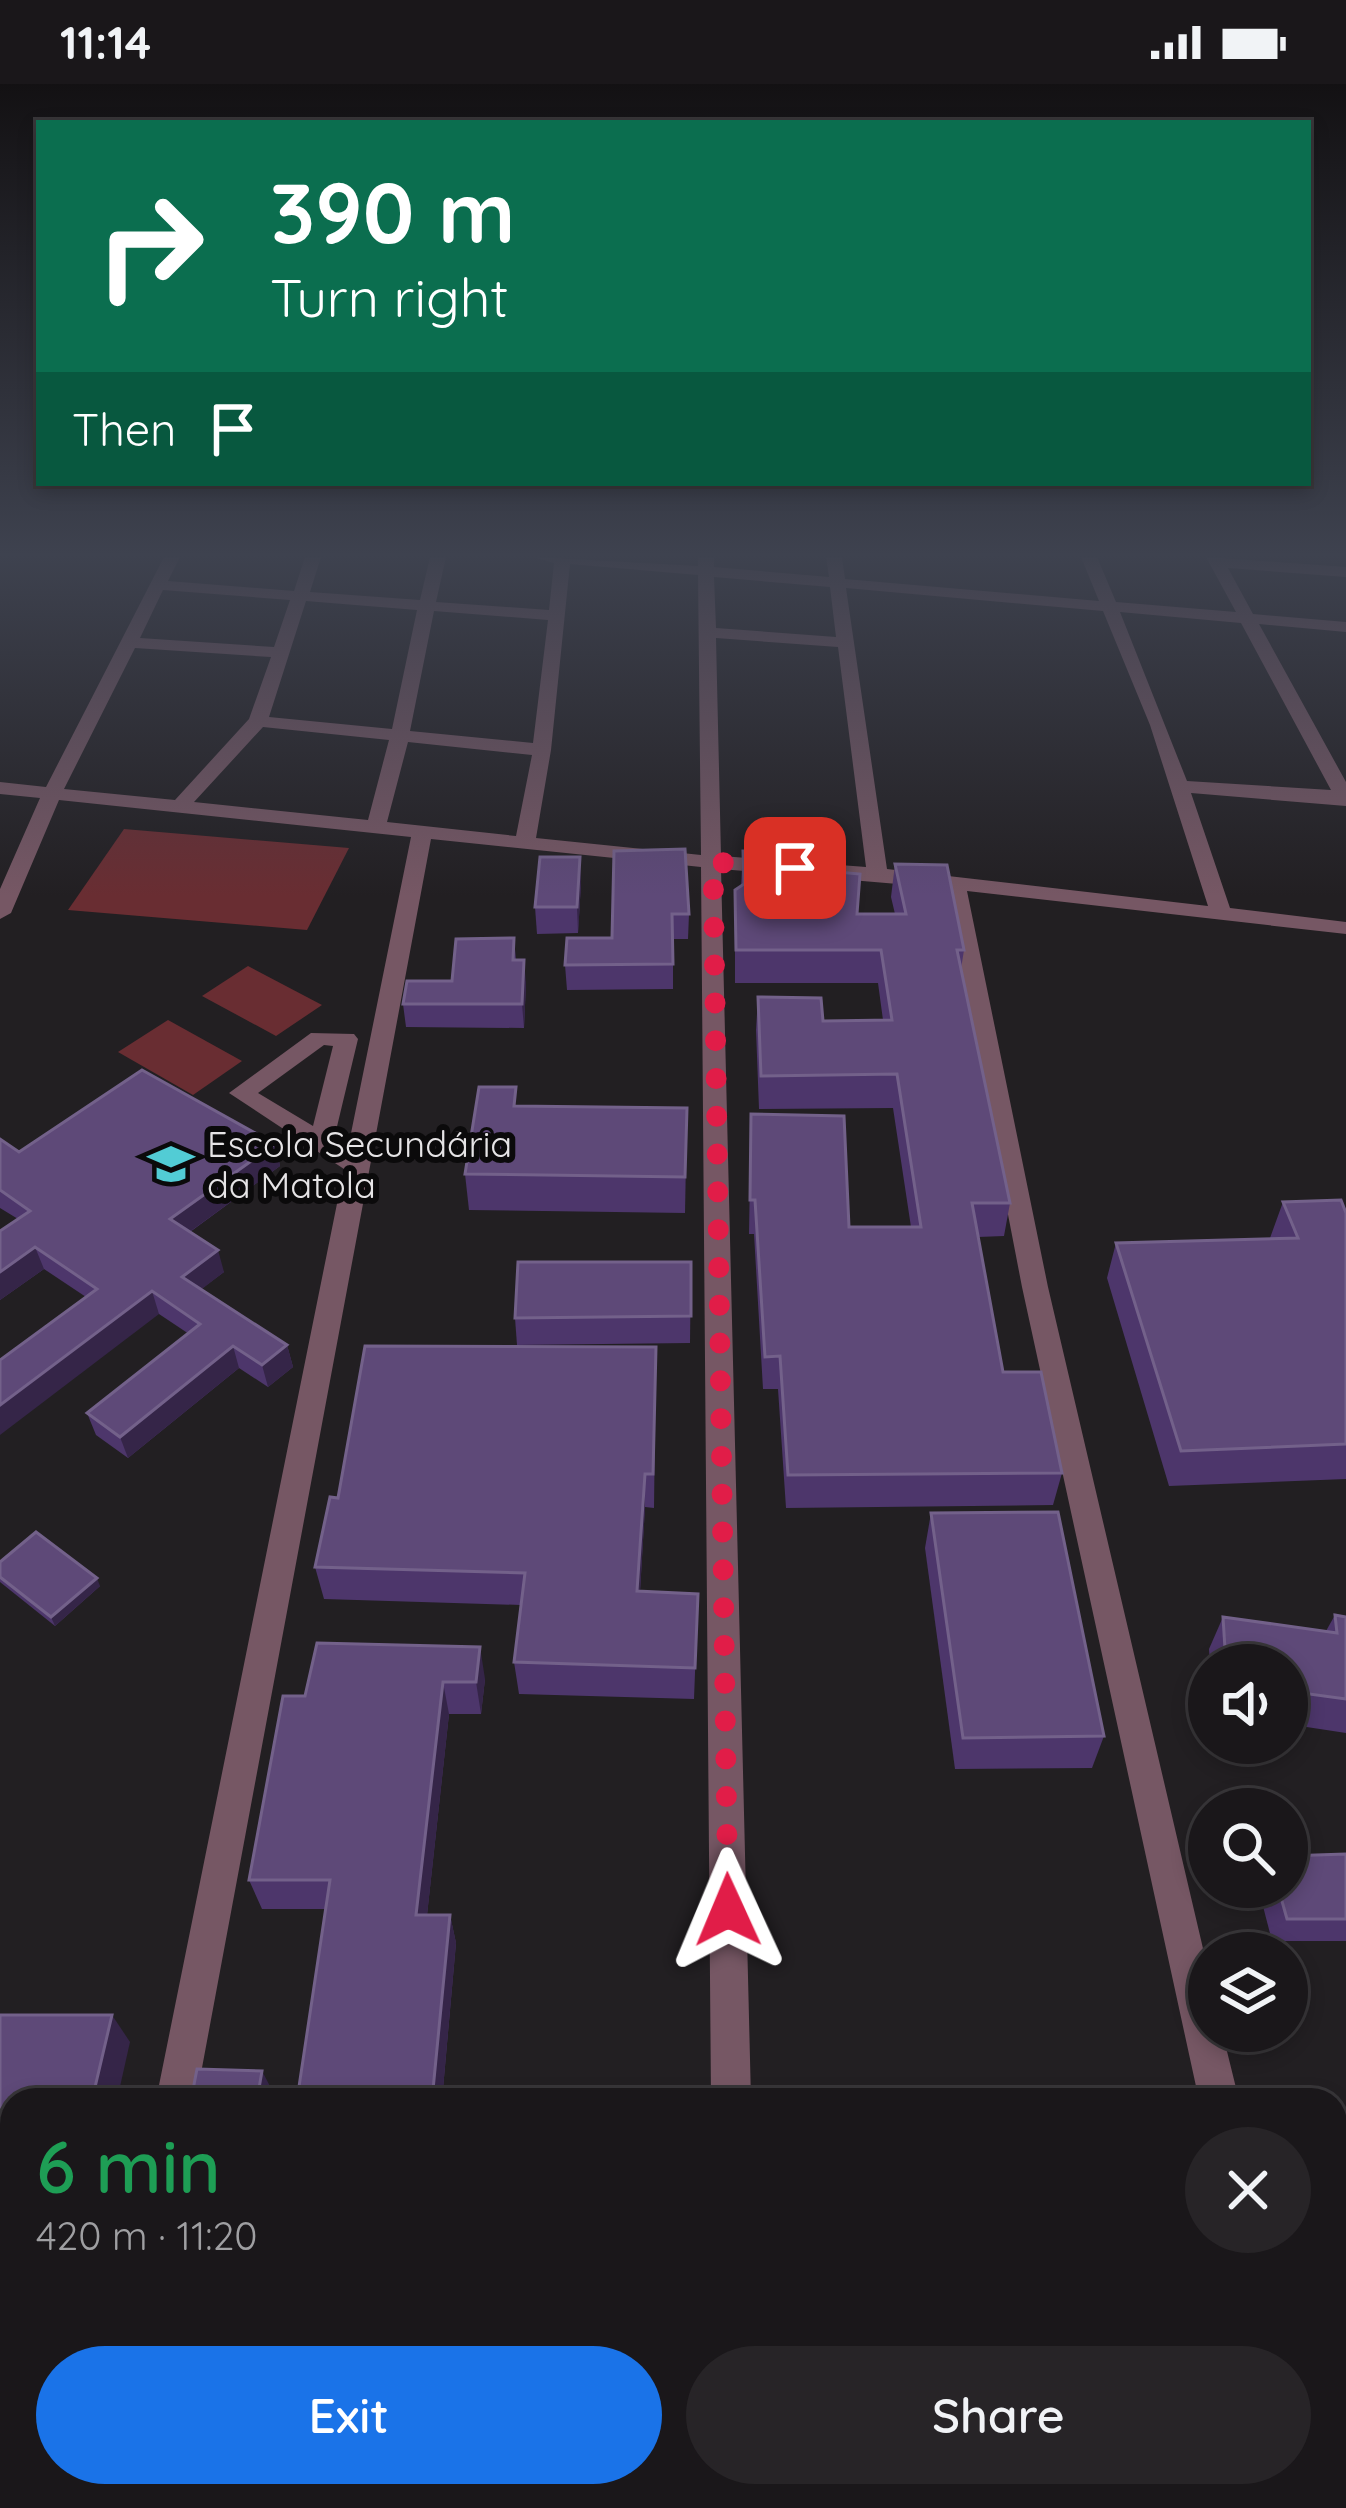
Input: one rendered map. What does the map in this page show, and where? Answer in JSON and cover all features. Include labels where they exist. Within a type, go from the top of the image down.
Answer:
[{"type":"street","points":[[0,913],[114,670]]},
{"type":"street","points":[[182,804],[258,721],[275,670]]},
{"type":"street","points":[[376,827],[394,770],[412,670]]},
{"type":"street","points":[[525,841],[552,670]]},
{"type":"street","points":[[711,670],[730,2088]]},
{"type":"street","points":[[851,670],[877,874]]},
{"type":"street","points":[[1136,670],[1180,785],[1222,915]]},
{"type":"street","points":[[1277,670],[1345,798]]},
{"type":"street","points":[[258,721],[542,750]]},
{"type":"street","points":[[1180,785],[1345,798]]},
{"type":"street","points":[[0,788],[713,862],[877,874],[1346,928]]},
{"type":"street","points":[[178,2088],[422,833]]},
{"type":"street","points":[[955,884],[1035,1288],[1217,2088]]},
{"type":"street","points":[[321,1142],[346,1039],[319,1038],[241,1093],[357,1165]]},
{"type":"shaded area","points":[[124,829],[349,848],[307,930],[68,910]]},
{"type":"shaded area","points":[[248,966],[322,1005],[276,1036],[202,996]]},
{"type":"shaded area","points":[[168,1020],[242,1061],[193,1095],[118,1052]]},
{"type":"building","points":[[685,849],[689,914],[672,914],[673,964],[565,965],[567,938],[612,938],[614,851]]},
{"type":"building","points":[[743,851],[826,852],[827,871],[860,874],[857,914],[906,914],[895,864],[947,865],[964,950],[957,950],[1010,1203],[972,1203],[1003,1372],[1041,1372],[1062,1473],[788,1475],[780,1356],[765,1357],[755,1200],[750,1200],[751,1114],[844,1116],[849,1227],[921,1227],[897,1074],[761,1076],[758,997],[821,998],[823,1021],[892,1020],[881,950],[736,950],[735,890],[744,884]]},
{"type":"building","points":[[540,857],[580,857],[577,907],[535,907]]},
{"type":"building","points":[[514,938],[513,960],[524,960],[522,1004],[403,1004],[407,981],[452,981],[456,939]]},
{"type":"building","points":[[142,1070],[275,1144],[170,1219],[218,1250],[182,1277],[287,1345],[262,1365],[233,1346],[120,1437],[87,1413],[200,1324],[152,1291],[0,1405],[0,1360],[97,1289],[35,1247],[0,1272],[0,1231],[30,1211],[0,1190],[0,1139],[19,1152]]},
{"type":"building","points":[[479,1087],[516,1087],[514,1106],[687,1108],[685,1177],[465,1174]]},
{"type":"building","points":[[1341,1200],[1346,1213],[1346,1444],[1181,1451],[1116,1243],[1298,1238],[1283,1202]]},
{"type":"building","points":[[518,1262],[691,1262],[691,1316],[515,1318]]},
{"type":"building","points":[[365,1346],[656,1347],[653,1474],[645,1474],[637,1591],[698,1594],[695,1668],[514,1662],[525,1573],[315,1567],[330,1497],[338,1498]]},
{"type":"building","points":[[1058,1512],[1104,1736],[963,1738],[931,1513]]},
{"type":"building","points":[[36,1532],[97,1578],[51,1617],[0,1577],[0,1562]]},
{"type":"building","points":[[1335,1615],[1346,1617],[1346,1699],[1308,1694],[1308,1644],[1225,1644],[1223,1617],[1337,1633]]},
{"type":"building","points":[[317,1643],[480,1647],[476,1682],[443,1682],[416,1915],[450,1915],[433,2088],[299,2088],[330,1880],[249,1880],[283,1696],[305,1696]]},
{"type":"building","points":[[1346,1854],[1346,1919],[1287,1919],[1284,1908],[1308,1908],[1308,1855]]},
{"type":"building","points":[[0,2015],[112,2015],[95,2088],[0,2088]]},
{"type":"building","points":[[197,2069],[262,2071],[259,2088],[193,2088]]},
{"type":"place","name":"Escola Secundária da Matola","points":[[171,1164]]},
{"type":"route","points":[[728,1910],[713,862],[795,868]]}]
